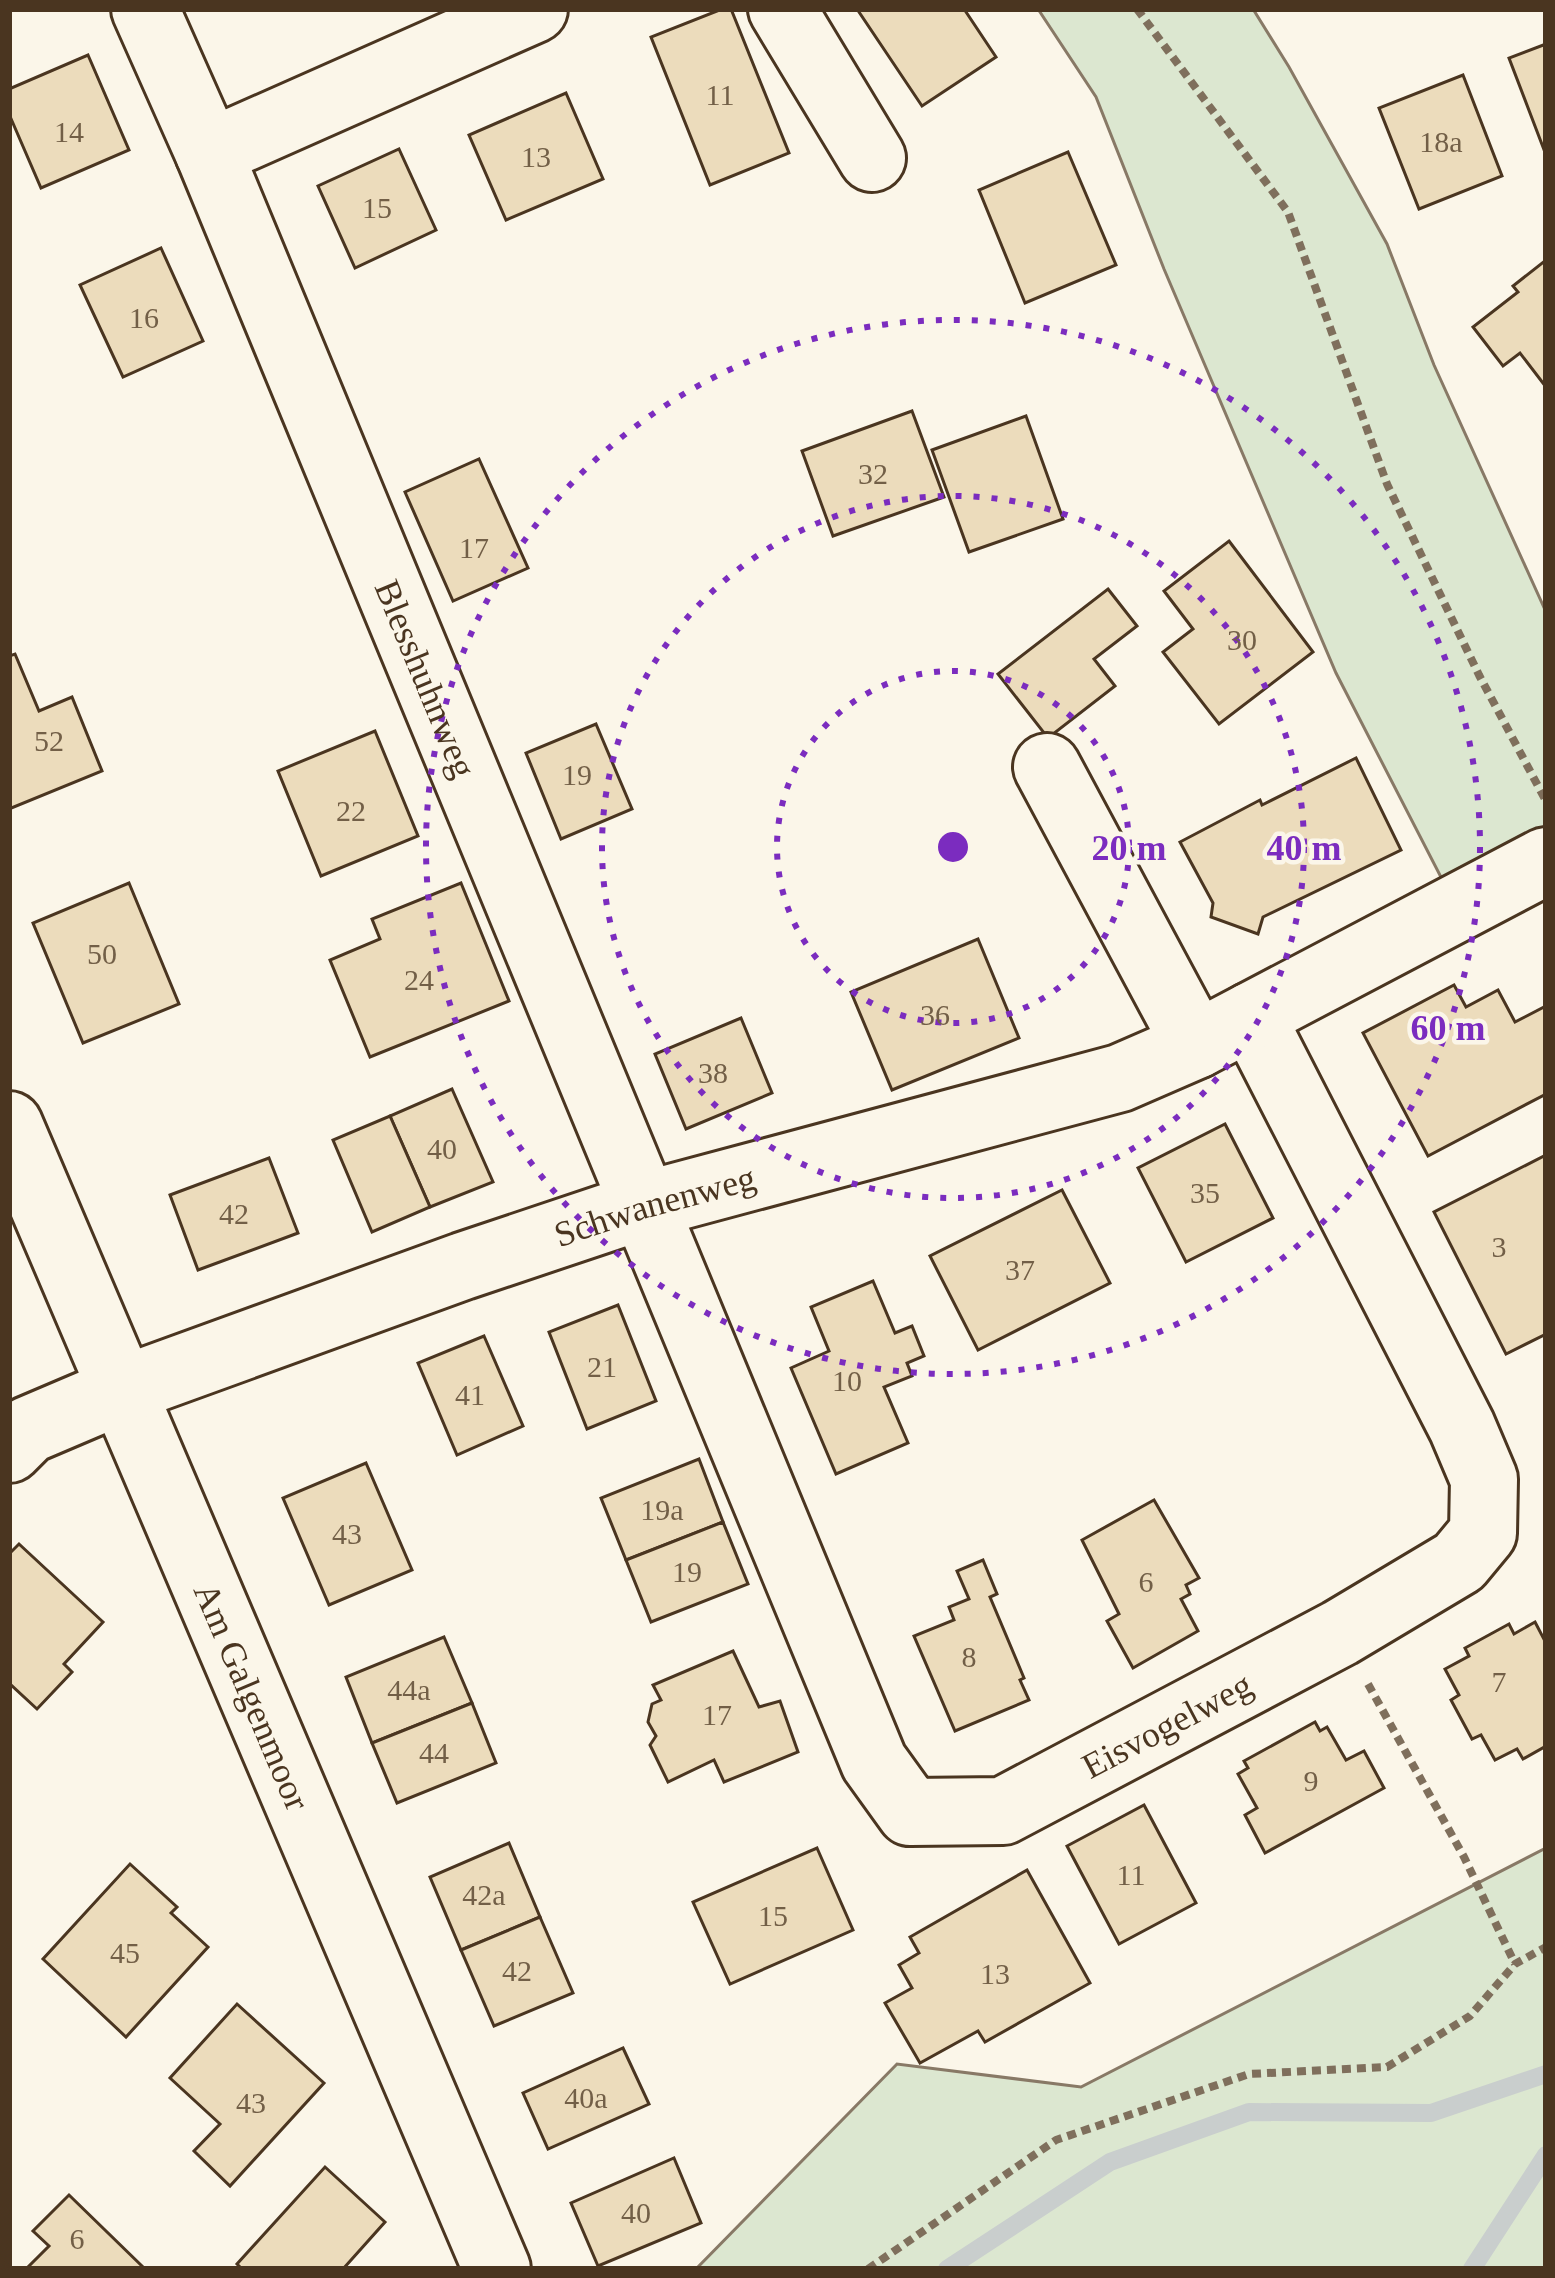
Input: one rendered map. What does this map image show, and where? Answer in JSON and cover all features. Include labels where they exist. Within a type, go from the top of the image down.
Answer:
[{"type":"street","name":"Blesshuhnweg","points":[[145,9],[642,1206]]},
{"type":"street","points":[[208,153],[534,9]]},
{"type":"street","points":[[782,9],[872,158]]},
{"type":"street","points":[[1047,767],[1224,1030]]},
{"type":"street","name":"Schwanenweg","points":[[9,1449],[28,1430],[122,1390],[642,1206],[1120,1078],[1224,1030],[1546,861]]},
{"type":"street","name":"Eisvogelweg","points":[[642,1206],[874,1762],[910,1812],[1004,1811],[1340,1634],[1459,1562],[1483,1533],[1484,1479],[1462,1427],[1224,1030]]},
{"type":"street","name":"Am Galgenmoor","points":[[9,1125],[497,2269]]},
{"type":"path","points":[[1138,9],[1288,212],[1387,484],[1546,801]]},
{"type":"path","points":[[1340,1634],[1464,1857],[1515,1964]]},
{"type":"path","points":[[868,2269],[1056,2140],[1249,2074],[1387,2067],[1470,2016],[1515,1964],[1546,1947]]},
{"type":"green space","points":[[1038,9],[1253,9],[1289,67],[1387,244],[1434,365],[1546,612],[1546,832],[1445,885],[1336,673],[1096,97]]},
{"type":"green space","points":[[1546,1848],[1546,2269],[696,2269],[897,2064],[1081,2087]]},
{"type":"building","points":[[731,9],[789,153],[710,185],[651,37]]},
{"type":"building","points":[[857,9],[964,9],[996,57],[922,106]]},
{"type":"building","points":[[1546,44],[1546,155],[1509,58]]},
{"type":"building","points":[[88,55],[129,150],[41,188],[9,114],[9,89]]},
{"type":"building","points":[[1463,75],[1502,176],[1419,209],[1379,108]]},
{"type":"building","points":[[566,93],[603,179],[506,220],[469,135]]},
{"type":"building","points":[[399,149],[436,230],[355,268],[318,186]]},
{"type":"building","points":[[1068,152],[1116,265],[1025,303],[979,190]]},
{"type":"building","points":[[161,248],[203,341],[123,377],[80,285]]},
{"type":"building","points":[[1546,260],[1546,387],[1520,353],[1503,366],[1473,327],[1518,292],[1513,286]]},
{"type":"building","points":[[912,411],[944,497],[833,536],[802,451]]},
{"type":"building","points":[[1026,416],[1063,519],[969,552],[932,450]]},
{"type":"building","points":[[479,459],[528,568],[453,601],[405,492]]},
{"type":"building","points":[[1229,541],[1313,652],[1219,724],[1163,652],[1193,629],[1164,591]]},
{"type":"building","points":[[1108,589],[1137,626],[1094,659],[1115,686],[1048,738],[998,674]]},
{"type":"building","points":[[15,654],[39,711],[72,697],[102,771],[9,809],[9,656]]},
{"type":"building","points":[[596,724],[632,809],[561,839],[526,753]]},
{"type":"building","points":[[375,731],[418,836],[321,876],[278,771]]},
{"type":"building","points":[[1356,758],[1401,850],[1263,917],[1258,934],[1211,917],[1213,903],[1180,842]]},
{"type":"building","points":[[129,883],[179,1004],[83,1043],[33,923]]},
{"type":"building","points":[[461,883],[509,1001],[370,1057],[330,960],[380,939],[372,919]]},
{"type":"building","points":[[978,939],[1019,1038],[892,1090],[851,992]]},
{"type":"building","points":[[1454,985],[1466,1007],[1498,990],[1515,1022],[1546,1006],[1546,1094],[1428,1156],[1363,1033]]},
{"type":"building","points":[[741,1018],[772,1093],[686,1129],[655,1054]]},
{"type":"building","points":[[452,1089],[493,1182],[430,1207],[390,1116]]},
{"type":"building","points":[[390,1116],[430,1207],[372,1232],[333,1140]]},
{"type":"building","points":[[1225,1124],[1273,1218],[1186,1262],[1138,1168]]},
{"type":"building","points":[[1546,1155],[1546,1334],[1506,1354],[1434,1212]]},
{"type":"building","points":[[269,1158],[298,1233],[198,1270],[170,1195]]},
{"type":"building","points":[[1062,1190],[1110,1283],[978,1350],[930,1256]]},
{"type":"building","points":[[873,1281],[895,1333],[912,1326],[924,1356],[907,1363],[912,1376],[884,1387],[908,1443],[836,1474],[791,1368],[829,1351],[811,1307]]},
{"type":"building","points":[[618,1305],[656,1401],[587,1429],[549,1332]]},
{"type":"building","points":[[484,1336],[523,1426],[457,1455],[418,1363]]},
{"type":"building","points":[[699,1459],[723,1522],[626,1560],[601,1498]]},
{"type":"building","points":[[366,1463],[412,1570],[329,1605],[283,1498]]},
{"type":"building","points":[[1154,1500],[1199,1578],[1186,1585],[1190,1594],[1181,1599],[1198,1631],[1133,1668],[1107,1621],[1119,1614],[1082,1540]]},
{"type":"building","points":[[723,1522],[748,1584],[651,1622],[626,1560]]},
{"type":"building","points":[[19,1544],[103,1622],[64,1664],[72,1672],[37,1709],[9,1683],[9,1554]]},
{"type":"building","points":[[983,1560],[997,1594],[990,1597],[1029,1700],[955,1731],[914,1636],[954,1620],[949,1607],[969,1599],[957,1571]]},
{"type":"building","points":[[1535,1622],[1546,1643],[1546,1746],[1523,1759],[1517,1749],[1495,1760],[1481,1735],[1472,1739],[1451,1700],[1459,1695],[1445,1669],[1469,1656],[1465,1648],[1509,1624],[1514,1634]]},
{"type":"building","points":[[444,1637],[472,1703],[372,1743],[346,1677]]},
{"type":"building","points":[[733,1651],[759,1707],[780,1701],[798,1752],[724,1782],[714,1760],[668,1782],[650,1745],[656,1736],[648,1722],[652,1704],[661,1700],[653,1685]]},
{"type":"building","points":[[472,1703],[496,1763],[397,1803],[372,1743]]},
{"type":"building","points":[[1315,1722],[1320,1731],[1327,1727],[1346,1760],[1364,1751],[1384,1788],[1265,1853],[1245,1815],[1257,1808],[1238,1774],[1248,1768],[1244,1761]]},
{"type":"building","points":[[1144,1805],[1196,1903],[1119,1944],[1067,1846]]},
{"type":"building","points":[[509,1843],[540,1917],[461,1950],[430,1877]]},
{"type":"building","points":[[817,1848],[853,1930],[730,1984],[693,1902]]},
{"type":"building","points":[[130,1864],[177,1907],[171,1913],[208,1947],[126,2037],[43,1959]]},
{"type":"building","points":[[1027,1870],[1090,1983],[985,2042],[978,2031],[920,2063],[885,2003],[912,1988],[899,1965],[919,1953],[910,1937]]},
{"type":"building","points":[[540,1917],[573,1993],[494,2026],[461,1950]]},
{"type":"building","points":[[237,2004],[324,2083],[230,2186],[194,2151],[220,2124],[170,2078]]},
{"type":"building","points":[[623,2048],[649,2104],[548,2149],[523,2093]]},
{"type":"building","points":[[674,2158],[701,2223],[598,2266],[571,2203]]},
{"type":"building","points":[[325,2167],[385,2222],[343,2269],[242,2269],[237,2264]]},
{"type":"building","points":[[69,2195],[144,2268],[26,2269],[49,2246],[33,2231]]},
{"type":"waterway","points":[[947,2269],[1110,2162],[1249,2112],[1431,2113],[1546,2074]]},
{"type":"waterway","points":[[1472,2269],[1546,2155]]}]
